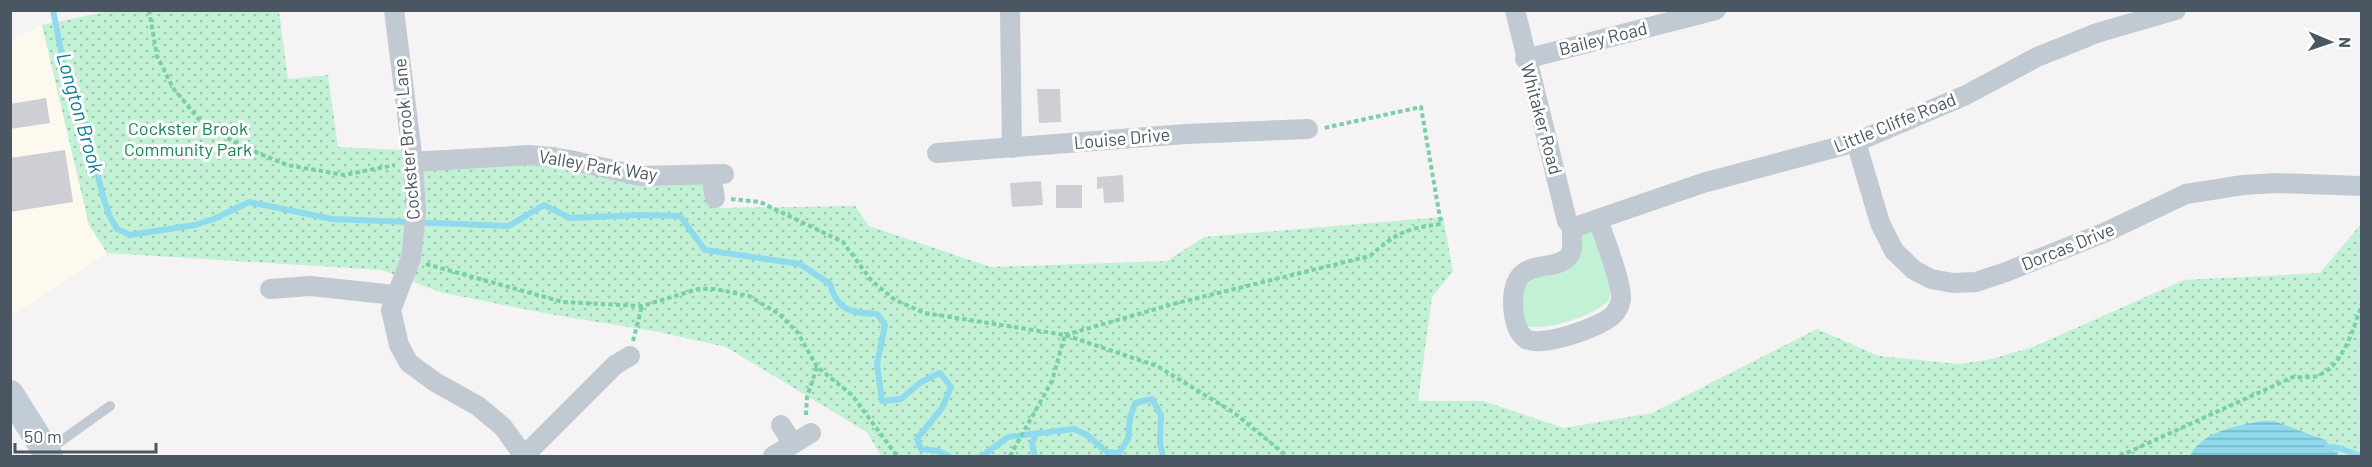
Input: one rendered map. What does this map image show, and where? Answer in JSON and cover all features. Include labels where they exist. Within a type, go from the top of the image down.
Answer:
[{"type":"street","name":"Cockster Brook Lane","points":[[394,10],[413,162],[416,213],[411,258],[391,310],[399,345],[409,363],[435,382],[478,406],[503,427],[524,456]]},
{"type":"street","points":[[1010,10],[1012,148]]},
{"type":"street","name":"Whitaker Road","points":[[1515,10],[1525,59],[1567,220],[1572,226]]},
{"type":"street","name":"Bailey Road","points":[[1525,59],[1716,10]]},
{"type":"street","name":"Little Cliffe Road","points":[[1572,226],[1703,183],[1856,142],[1966,95],[2037,57],[2097,33],[2176,10]]},
{"type":"street","name":"Louise Drive","points":[[937,153],[1186,134],[1308,129]]},
{"type":"street","name":"Dorcas Drive","points":[[1856,142],[1880,223],[1894,251],[1914,270],[1931,279],[1953,283],[1976,282],[2006,272],[2106,232],[2186,194],[2243,184],[2361,186]]},
{"type":"street","name":"Valley Park Way","points":[[413,162],[530,155],[570,160],[640,176],[717,175],[715,198]]},
{"type":"street","points":[[1572,226],[1572,248],[1569,257],[1562,262],[1529,269],[1516,285],[1513,311],[1518,329],[1526,339],[1535,341],[1557,339],[1601,323],[1618,309],[1621,292],[1598,219]]},
{"type":"street","points":[[270,289],[310,286],[395,296]]},
{"type":"street","points":[[524,456],[617,357]]},
{"type":"street","points":[[10,394],[47,454]]},
{"type":"street","points":[[781,425],[793,444]]},
{"type":"street","points":[[773,456],[811,433]]},
{"type":"lane","points":[[47,454],[110,406]]},
{"type":"path","points":[[149,10],[157,56],[173,88],[202,123],[241,146],[287,165],[344,175],[413,162]]},
{"type":"path","points":[[1065,335],[1177,303],[1370,255],[1391,237],[1416,227],[1441,224],[1421,107],[1329,127],[1308,129]]},
{"type":"path","points":[[715,198],[760,202],[843,242],[871,280],[895,300],[925,313],[1065,335],[1157,366],[1233,412],[1287,456]]},
{"type":"path","points":[[411,258],[436,268],[563,302],[642,306],[698,289],[715,289],[748,296],[786,320],[798,333],[817,367],[852,395],[897,456]]},
{"type":"path","points":[[2120,456],[2293,377],[2317,376],[2336,362],[2352,334],[2361,304]]},
{"type":"path","points":[[617,357],[642,306]]},
{"type":"path","points":[[1010,456],[1052,381],[1065,335]]},
{"type":"path","points":[[811,433],[806,421],[807,397],[817,367]]},
{"type":"shaded area","points":[[42,25],[89,225],[107,253],[11,316],[11,41]]},
{"type":"green space","name":"Cockster Brook Community Park","points":[[110,11],[279,11],[288,79],[328,75],[338,147],[422,151],[550,146],[627,164],[676,171],[716,169],[720,208],[855,206],[869,226],[991,267],[1167,261],[1204,237],[1443,217],[1453,271],[1432,297],[1418,401],[1483,401],[1564,428],[1652,413],[1817,329],[1879,356],[1959,364],[1992,359],[2033,347],[2184,280],[2320,273],[2361,224],[2361,456],[881,456],[867,432],[726,347],[659,332],[549,314],[440,292],[382,270],[107,253],[89,225],[42,25]]},
{"type":"green space","points":[[1591,225],[1611,288],[1609,300],[1594,311],[1559,324],[1528,326],[1521,308],[1526,276],[1563,264],[1577,231]]},
{"type":"water","points":[[2262,421],[2274,421],[2325,440],[2339,456],[2190,456],[2211,435]]},
{"type":"building","points":[[1037,89],[1060,89],[1061,122],[1039,123]]},
{"type":"building","points":[[46,98],[50,123],[10,129],[10,104]]},
{"type":"building","points":[[65,150],[73,202],[10,212],[10,158]]},
{"type":"building","points":[[1123,175],[1124,202],[1104,203],[1103,188],[1097,189],[1097,177]]},
{"type":"building","points":[[1041,181],[1043,205],[1012,207],[1010,183]]},
{"type":"building","points":[[1056,185],[1082,185],[1082,208],[1056,208]]},
{"type":"waterway","name":"Longton Brook","points":[[53,10],[63,61],[89,141],[109,215],[117,229],[130,235],[195,225],[214,219],[249,202],[332,219],[509,226],[544,205],[570,218],[680,216],[705,250],[800,264],[830,284],[837,300],[847,309],[877,314],[885,325],[877,364],[882,401],[901,399],[921,382],[940,373],[951,387],[942,408],[917,439],[921,449],[938,451],[949,456]]},
{"type":"waterway","points":[[982,456],[1008,437],[1074,429],[1087,435],[1107,452],[1119,453],[1128,439],[1130,418],[1135,403],[1152,399],[1161,415],[1160,443],[1163,456]]},
{"type":"waterway","points":[[1035,456],[1032,445],[1036,433]]},
{"type":"waterway","points":[[2327,448],[2340,448],[2360,456]]}]
